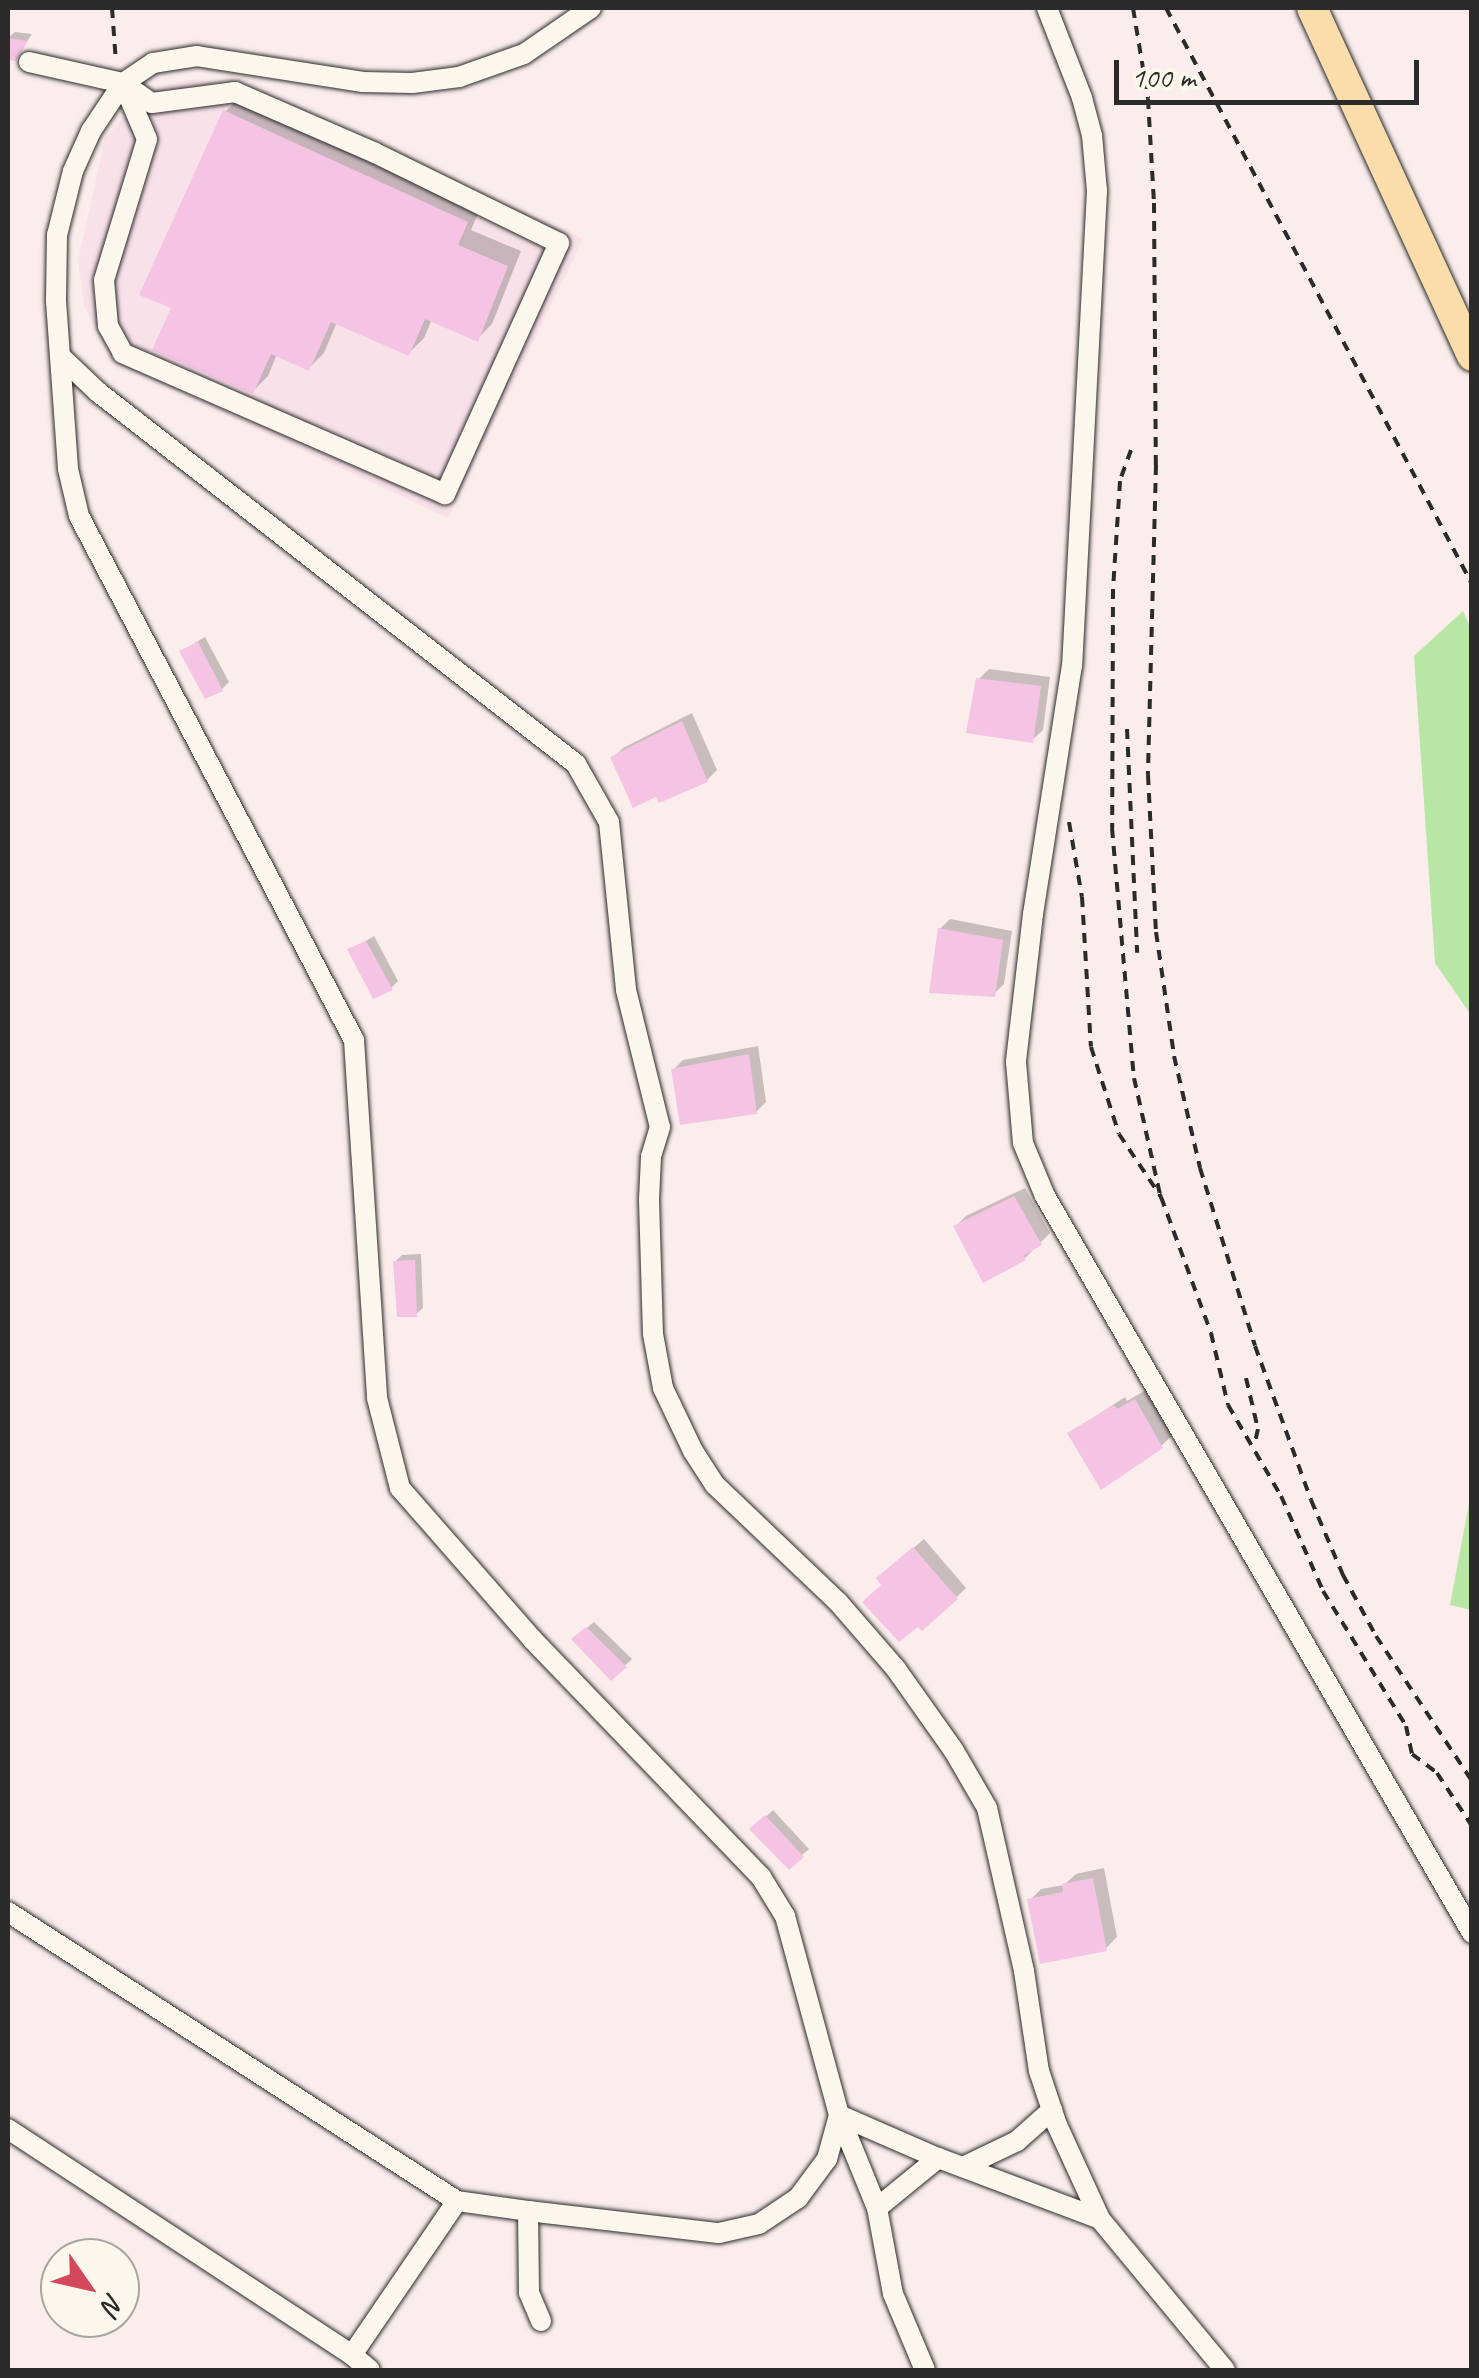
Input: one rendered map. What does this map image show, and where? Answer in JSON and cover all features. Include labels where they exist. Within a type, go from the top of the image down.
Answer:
[{"type":"highway","points":[[1312,8],[1472,356]]},
{"type":"lane","points":[[590,8],[524,54],[459,77],[412,83],[363,82],[197,56],[153,63],[123,83],[91,131],[73,171],[57,235],[68,469],[80,516],[354,1040],[377,1398],[400,1488],[532,1639],[760,1876],[785,1916],[839,2115],[878,2208],[893,2294],[925,2370]]},
{"type":"lane","points":[[1046,8],[1082,98],[1092,135],[1097,191],[1072,665],[1016,1062],[1023,1143],[1045,1196],[1472,1933]]},
{"type":"lane","points":[[29,62],[123,83],[152,103],[234,92],[375,153],[559,243],[445,494],[123,353],[108,326],[104,280],[147,138],[123,83]]},
{"type":"lane","points":[[61,357],[98,392],[576,764],[609,822],[626,990],[660,1127],[651,1157],[648,1200],[654,1334],[662,1388],[693,1451],[715,1484],[838,1602],[896,1669],[954,1750],[987,1808],[1024,1971],[1039,2071],[1052,2110],[1100,2219],[1224,2370]]},
{"type":"lane","points":[[8,1912],[457,2202],[718,2233],[759,2224],[798,2198],[827,2159],[839,2115]]},
{"type":"lane","points":[[963,2166],[1017,2142],[1052,2110]]},
{"type":"lane","points":[[839,2115],[938,2158],[1100,2219]]},
{"type":"lane","points":[[8,2129],[370,2370]]},
{"type":"lane","points":[[878,2208],[938,2158]]},
{"type":"lane","points":[[352,2356],[457,2202]]},
{"type":"lane","points":[[528,2211],[529,2293],[541,2320]]},
{"type":"path","points":[[112,8],[114,55],[123,83]]},
{"type":"path","points":[[1134,8],[1148,99],[1154,203],[1156,465],[1149,795],[1156,932],[1174,1056],[1205,1185],[1255,1346],[1311,1500],[1342,1575],[1376,1636],[1472,1780]]},
{"type":"path","points":[[1166,8],[1472,584]]},
{"type":"path","points":[[1131,450],[1120,482],[1113,589],[1115,880],[1134,1078],[1161,1198],[1211,1332],[1228,1404],[1282,1496],[1322,1591],[1406,1726],[1412,1754],[1438,1772],[1472,1826]]},
{"type":"path","points":[[1127,729],[1136,954]]},
{"type":"path","points":[[1055,780],[1068,815],[1082,897],[1091,1047],[1100,1087],[1119,1134],[1161,1198]]},
{"type":"path","points":[[1115,880],[1131,881]]},
{"type":"path","points":[[1246,1378],[1258,1428],[1254,1448]]},
{"type":"shaded area","points":[[195,79],[255,88],[583,239],[448,518],[111,361],[84,305],[78,261],[105,139],[148,89]]},
{"type":"green space","points":[[1463,611],[1472,632],[1471,1015],[1435,963],[1414,656]]},
{"type":"green space","points":[[1471,1493],[1471,1610],[1450,1605]]},
{"type":"building","points":[[8,38],[28,41],[16,61],[8,60]]},
{"type":"building","points":[[223,110],[468,222],[458,245],[508,266],[478,342],[425,319],[409,356],[331,322],[309,371],[271,354],[253,394],[152,350],[171,308],[139,295]]},
{"type":"building","points":[[198,642],[223,691],[205,699],[179,651]]},
{"type":"building","points":[[976,678],[1041,686],[1033,743],[966,733]]},
{"type":"building","points":[[682,721],[708,782],[659,803],[656,797],[633,808],[610,757]]},
{"type":"building","points":[[938,928],[1003,940],[995,997],[929,993]]},
{"type":"building","points":[[366,941],[393,990],[373,999],[347,949]]},
{"type":"building","points":[[749,1054],[757,1114],[680,1125],[671,1069]]},
{"type":"building","points":[[1014,1196],[1042,1245],[1024,1255],[1026,1260],[983,1283],[953,1226]]},
{"type":"building","points":[[415,1260],[417,1317],[397,1317],[393,1261]]},
{"type":"building","points":[[1135,1399],[1163,1448],[1101,1490],[1067,1433],[1114,1405],[1117,1409]]},
{"type":"building","points":[[913,1547],[958,1599],[922,1631],[918,1627],[899,1642],[862,1602],[881,1585],[876,1578]]},
{"type":"building","points":[[586,1627],[627,1667],[611,1681],[571,1639]]},
{"type":"building","points":[[765,1815],[804,1857],[789,1870],[749,1829]]},
{"type":"building","points":[[1093,1878],[1107,1951],[1040,1964],[1027,1899],[1063,1892],[1062,1884]]}]
